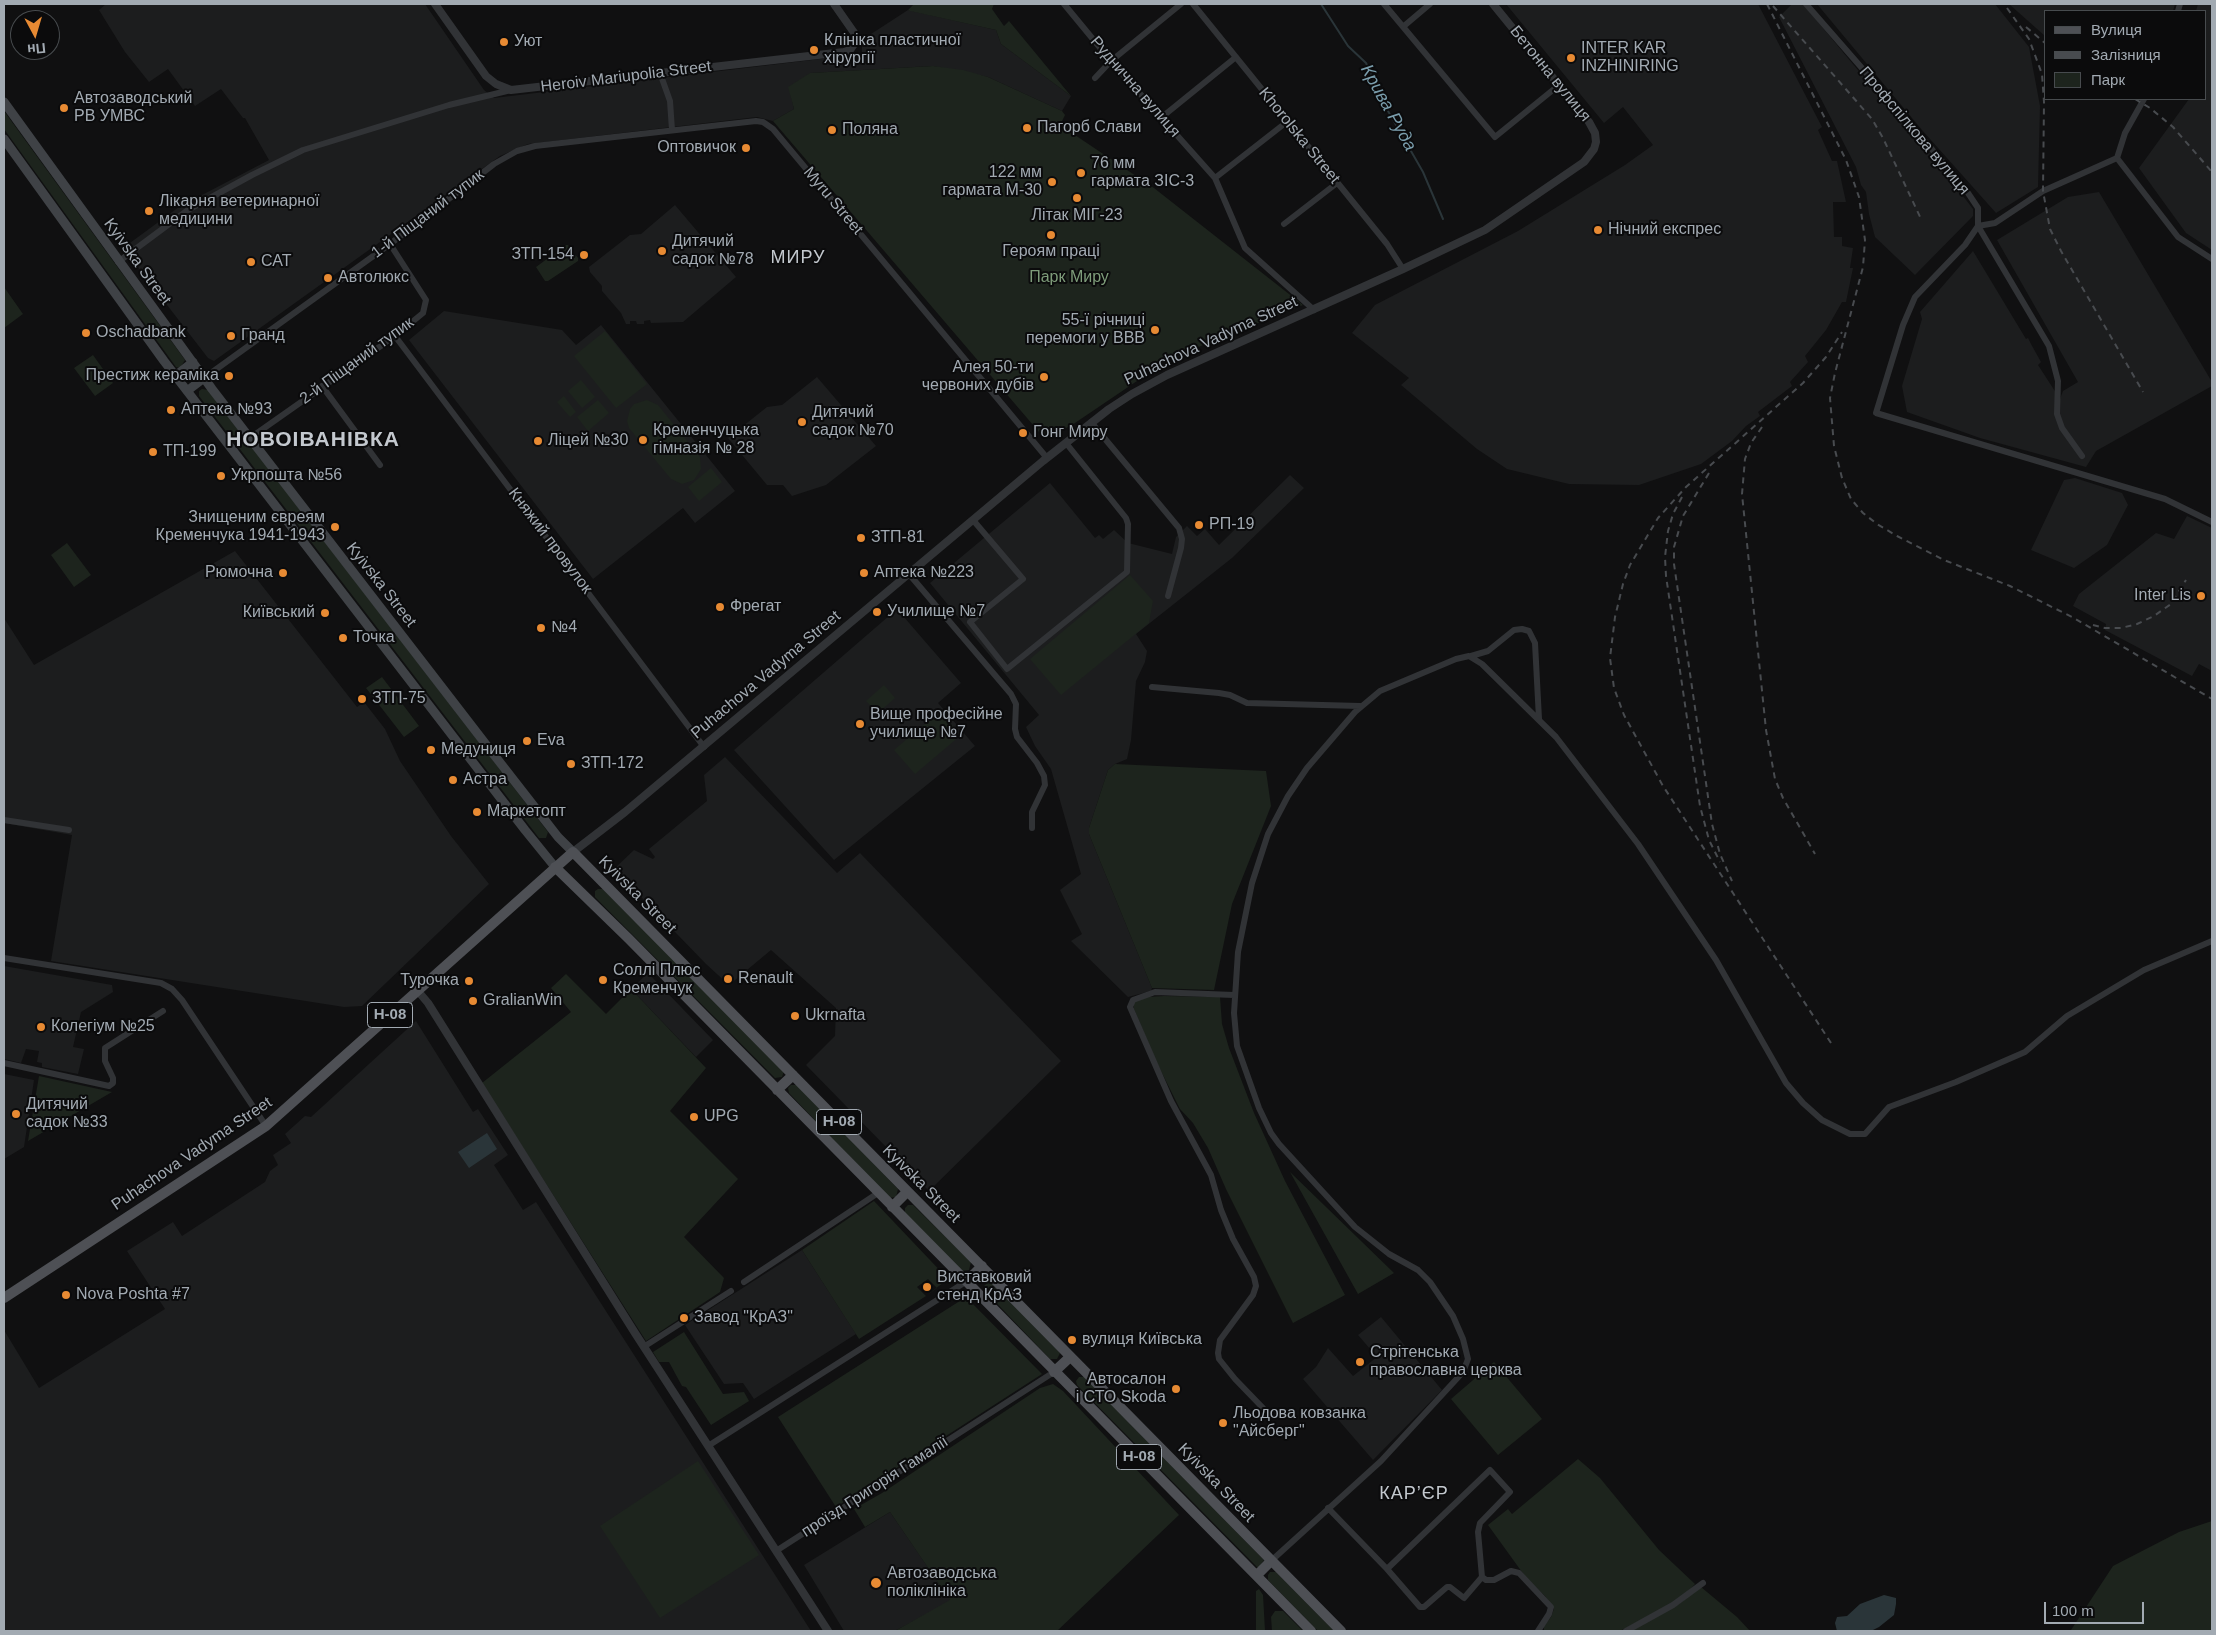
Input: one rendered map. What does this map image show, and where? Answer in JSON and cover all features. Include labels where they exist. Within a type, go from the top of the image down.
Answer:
[{"type":"main road","name":"Kyivska Street","points":[[4,102],[118,262],[204,378],[558,837],[1340,1631]]},
{"type":"main road","points":[[4,139],[175,376],[519,823],[555,867]]},
{"type":"main road","points":[[175,376],[193,362]]},
{"type":"main road","points":[[187,391],[204,378]]},
{"type":"main road","name":"Puhachova Vadyma Street","points":[[4,1298],[266,1126],[573,852]]},
{"type":"main road","name":"Н-08","points":[[555,867],[967,1281],[1054,1372],[1311,1631]]},
{"type":"main road","points":[[777,1090],[793,1075]]},
{"type":"main road","points":[[892,1207],[908,1192]]},
{"type":"main road","points":[[967,1281],[982,1266]]},
{"type":"main road","points":[[1054,1372],[1070,1357]]},
{"type":"main road","points":[[1257,1576],[1271,1561]]},
{"type":"street","points":[[435,4],[486,76],[496,84],[511,90]]},
{"type":"street","name":"Heroiv Mariupolia Street","points":[[511,90],[844,52],[856,44],[855,34],[834,4]]},
{"type":"street","name":"Руднична вулиця","points":[[1064,4],[1111,61],[1216,178],[1245,248],[1314,310]]},
{"type":"street","points":[[1095,78],[1111,61],[1181,4]]},
{"type":"street","name":"Khorolska Street","points":[[1194,4],[1387,244],[1403,269]]},
{"type":"street","points":[[1384,4],[1495,138],[1558,84]]},
{"type":"street","points":[[1404,26],[1430,4]]},
{"type":"street","name":"Бетонна вулиця","points":[[1493,4],[1589,122],[1595,134],[1594,149]]},
{"type":"street","name":"Профспілкова вулиця","points":[[1806,4],[1966,190],[1978,208],[1978,226],[2050,346],[2058,381],[2057,414],[2062,428],[2082,456]]},
{"type":"street","points":[[1162,117],[1236,57]]},
{"type":"street","points":[[660,73],[670,101],[672,130]]},
{"type":"street","points":[[118,262],[188,210],[303,150],[449,105],[511,90]]},
{"type":"street","points":[[2143,100],[2125,133],[2116,158],[2043,191],[1995,223],[1978,226],[1965,245],[1916,297],[1903,325],[1876,413],[2165,499],[2212,522]]},
{"type":"street","name":"Myru Street","points":[[535,146],[756,121],[763,122],[773,129],[1047,458]]},
{"type":"street","points":[[1216,178],[1288,121]]},
{"type":"street","name":"1-й Піщаний тупик","points":[[204,378],[390,244],[494,164],[517,151],[535,146]]},
{"type":"street","name":"Puhachova Vadyma Street","points":[[573,852],[704,746],[1091,422],[1151,383],[1314,310],[1485,230],[1584,162],[1594,149]]},
{"type":"street","points":[[2116,158],[2178,237],[2212,260]]},
{"type":"street","points":[[1284,224],[1337,182]]},
{"type":"street","name":"2-й Піщаний тупик","points":[[250,438],[394,336],[423,313],[426,300],[390,244]]},
{"type":"street","name":"Княжий провулок","points":[[394,336],[704,746]]},
{"type":"street","points":[[175,376],[204,378]]},
{"type":"street","points":[[322,386],[380,465]]},
{"type":"street","points":[[1091,422],[1179,528],[1182,540],[1181,548],[1168,596]]},
{"type":"street","points":[[973,520],[1023,579],[970,622],[1007,669],[1126,572],[1128,524],[1126,518],[1066,443]]},
{"type":"street","points":[[909,574],[1011,694],[1016,704],[1015,728],[1017,737],[1037,763],[1044,776],[1045,785],[1032,812],[1032,828]]},
{"type":"street","points":[[1271,1561],[1381,1460],[1463,1372],[1467,1365],[1468,1352],[1453,1316],[1430,1282],[1418,1270],[1389,1254],[1356,1227],[1270,1133],[1259,1108],[1237,1046],[1234,995],[1238,952],[1245,911],[1259,857],[1268,834],[1288,796],[1307,768],[1360,706],[1391,685],[1456,658],[1488,651],[1514,630],[1522,629],[1530,631],[1536,643],[1539,719]]},
{"type":"street","points":[[1469,656],[1482,664],[1556,737],[1638,844],[1716,960],[1786,1083],[1803,1103],[1822,1120],[1850,1134],[1865,1134],[1889,1107],[1956,1082],[2025,1052],[2067,1016],[2136,974],[2212,941]]},
{"type":"street","points":[[1152,687],[1219,693],[1230,695],[1248,703],[1360,706]]},
{"type":"street","points":[[4,820],[69,830]]},
{"type":"street","points":[[4,958],[161,983],[172,989],[182,1000],[266,1126]]},
{"type":"street","points":[[417,990],[428,1003],[708,1446],[828,1631]]},
{"type":"street","points":[[1234,995],[1155,992],[1134,1000],[1130,1007],[1135,1023],[1171,1101],[1210,1175],[1233,1239],[1254,1277],[1256,1286],[1253,1295],[1220,1340],[1218,1353],[1220,1359],[1235,1379],[1263,1408]]},
{"type":"street","points":[[4,1063],[109,1086],[113,1084],[113,1078],[105,1061],[105,1048],[163,1011]]},
{"type":"street","points":[[744,1282],[878,1193]]},
{"type":"street","points":[[708,1446],[967,1281]]},
{"type":"street","points":[[645,1346],[731,1291]]},
{"type":"street","name":"проїзд Григорія Гамалії","points":[[776,1551],[1054,1372]]},
{"type":"street","points":[[1328,1508],[1387,1569],[1420,1607],[1424,1607],[1447,1587],[1450,1587],[1464,1598],[1482,1577],[1479,1527],[1483,1518],[1510,1492],[1490,1470],[1387,1569]]},
{"type":"street","points":[[1482,1577],[1489,1581],[1511,1571],[1519,1573],[1551,1607],[1550,1614],[1540,1631]]},
{"type":"street","points":[[1626,1631],[1673,1605],[1702,1583]]},
{"type":"shaded area","points":[[106,4],[425,4],[484,90],[494,98],[862,54],[862,36],[871,34],[908,10],[996,30],[1001,44],[1071,96],[1062,111],[988,77],[933,66],[811,73],[789,87],[794,109],[773,121],[757,117],[528,144],[500,156],[214,361],[208,358],[123,248],[179,207],[269,160],[245,118],[243,118],[221,89],[195,106],[168,69],[149,82],[125,52],[99,10]]},
{"type":"shaded area","points":[[1506,4],[1758,4],[1822,127],[1818,130],[1832,161],[1837,161],[1846,202],[1833,202],[1834,237],[1842,237],[1842,246],[1853,248],[1850,268],[1853,268],[1846,302],[1842,302],[1826,330],[1805,356],[1808,362],[1790,382],[1792,386],[1758,412],[1760,416],[1746,426],[1732,441],[1701,464],[1639,485],[1569,484],[1507,469],[1477,449],[1401,385],[1409,378],[1352,333],[1375,305],[1518,231],[1625,165],[1653,145],[1623,107],[1604,123]]},
{"type":"shaded area","points":[[1792,4],[1803,4],[1921,146],[1929,152],[1973,209],[1973,216],[1915,275],[1875,237],[1866,192],[1861,185],[1856,167],[1779,17]]},
{"type":"shaded area","points":[[1817,4],[1995,4],[2029,47],[2040,106],[2038,187],[1996,213],[1922,130]]},
{"type":"shaded area","points":[[2009,4],[2175,4],[2173,10],[2044,10],[2044,35]]},
{"type":"shaded area","points":[[2198,4],[2212,4],[2212,250],[2186,233],[2139,168],[2188,100],[2206,100],[2206,10],[2196,10]]},
{"type":"shaded area","points":[[2099,192],[2212,382],[2212,386],[2096,451],[2086,467],[1980,438],[1907,412],[1902,386],[1922,319],[1920,312],[1973,251],[2026,339],[2028,338],[2041,362],[2038,365],[2060,399],[2063,391],[2078,382],[1997,240],[2068,197]]},
{"type":"shaded area","name":"Дитячий садок №78","points":[[675,205],[736,277],[683,322],[651,323],[650,320],[644,321],[644,324],[630,321],[630,324],[626,324],[621,313],[602,291],[602,286],[590,272],[589,267],[630,235],[641,234]]},
{"type":"shaded area","points":[[444,311],[562,330],[576,345],[601,325],[735,491],[695,523],[683,508],[593,579],[409,340]]},
{"type":"shaded area","name":"Дитячий садок №70","points":[[817,377],[876,446],[826,485],[792,496],[783,485],[767,485],[728,438],[767,407],[782,405]]},
{"type":"shaded area","points":[[1290,475],[1304,488],[1232,558],[1136,634],[1147,651],[1145,662],[1136,681],[1131,740],[1127,759],[1115,764],[1108,770],[1089,828],[1089,834],[1152,988],[1151,991],[1128,997],[1071,941],[1082,934],[1060,890],[1081,874],[1051,769],[1035,746],[1026,727],[1039,715],[930,583],[1050,483],[1095,538],[1099,535],[1103,539],[1114,530],[1128,543],[1172,554],[1176,537],[1187,526],[1197,536],[1205,529],[1219,545]]},
{"type":"shaded area","points":[[2075,478],[2122,493],[2128,505],[2107,545],[2074,568],[2031,550],[2064,480]]},
{"type":"shaded area","points":[[2187,516],[2212,528],[2212,671],[2199,664],[2192,676],[2105,630],[2106,624],[2073,606],[2079,594],[2156,533],[2174,539]]},
{"type":"shaded area","points":[[235,551],[357,707],[364,702],[385,729],[400,761],[451,836],[489,884],[362,1006],[344,1007],[51,961],[72,835],[4,823],[4,618],[34,665]]},
{"type":"shaded area","name":"Вище професійне училище №7","points":[[897,609],[961,683],[938,703],[975,746],[834,860],[734,750]]},
{"type":"shaded area","points":[[725,757],[837,873],[860,853],[1061,1061],[929,1191],[806,1065],[835,1036],[836,1008],[771,950],[729,985],[706,964],[614,869],[634,850],[653,859],[655,857],[649,849],[707,801],[704,775]]},
{"type":"shaded area","name":"Колегіум №25","points":[[4,966],[112,985],[113,992],[81,1012],[73,1047],[84,1049],[78,1074],[42,1067],[42,1063],[37,1062],[39,1051],[26,1049],[21,1063],[4,1059]]},
{"type":"shaded area","points":[[648,973],[713,1040],[696,1057],[631,989]]},
{"type":"shaded area","points":[[416,1021],[473,1112],[478,1109],[508,1155],[494,1165],[523,1210],[536,1202],[811,1631],[4,1631],[4,1330],[39,1388],[165,1309],[127,1251],[173,1222],[182,1236],[265,1182],[270,1171],[278,1165],[273,1155],[291,1143],[285,1134],[305,1116],[311,1117]]},
{"type":"shaded area","name":"Дитячий садок №33","points":[[4,1074],[34,1080],[24,1147],[4,1159]]},
{"type":"shaded area","points":[[487,1133],[497,1149],[469,1168],[458,1152]]},
{"type":"shaded area","points":[[802,1250],[856,1334],[754,1399],[743,1383],[724,1384],[685,1325]]},
{"type":"shaded area","points":[[1381,1317],[1442,1390],[1373,1460],[1303,1379],[1316,1367],[1328,1348],[1353,1376],[1377,1357],[1358,1335]]},
{"type":"shaded area","name":"Автозаводська поліклініка","points":[[890,1512],[951,1601],[895,1631],[844,1631],[804,1565]]},
{"type":"shaded area","points":[[1884,1595],[1896,1598],[1896,1604],[1894,1615],[1879,1627],[1871,1631],[1837,1631],[1835,1623],[1837,1617],[1847,1616],[1860,1604]]},
{"type":"green space","points":[[914,4],[994,4],[992,9],[1004,26],[1009,21],[1071,96],[1001,44],[996,30],[908,10]]},
{"type":"green space","name":"Парк Миру","points":[[933,66],[963,70],[988,77],[1062,111],[1065,115],[1060,125],[1154,188],[1303,305],[1171,358],[1072,425],[1045,439],[773,121],[794,109],[788,87],[810,73]]},
{"type":"green space","points":[[4,111],[185,360],[180,368],[176,367],[4,129]]},
{"type":"green space","points":[[566,245],[578,258],[578,261],[548,281],[545,281],[536,267]]},
{"type":"green space","points":[[4,287],[23,314],[4,328]]},
{"type":"green space","points":[[605,331],[647,384],[616,408],[574,356]]},
{"type":"green space","points":[[93,355],[113,383],[95,396],[74,368]]},
{"type":"green space","points":[[581,380],[595,397],[582,408],[568,391]]},
{"type":"green space","points":[[202,389],[208,390],[548,832],[546,838],[539,838],[199,396],[199,391]]},
{"type":"green space","points":[[564,396],[576,412],[570,417],[557,402]]},
{"type":"green space","points":[[598,400],[609,413],[588,431],[577,417]]},
{"type":"green space","points":[[647,400],[658,405],[700,457],[701,469],[694,480],[682,484],[671,479],[629,428],[627,421],[630,409],[634,404]]},
{"type":"green space","points":[[711,468],[722,482],[699,501],[688,487]]},
{"type":"green space","points":[[67,543],[91,575],[74,587],[51,555]]},
{"type":"green space","points":[[1130,575],[1153,601],[1149,623],[1061,695],[1030,659]]},
{"type":"green space","points":[[382,677],[419,726],[404,737],[366,688]]},
{"type":"green space","points":[[884,685],[895,698],[878,713],[866,701]]},
{"type":"green space","points":[[940,711],[961,735],[915,774],[894,750]]},
{"type":"green space","points":[[1115,764],[1266,771],[1271,806],[1232,904],[1214,990],[1152,988],[1089,834],[1089,828],[1108,770]]},
{"type":"green space","points":[[603,889],[784,1071],[782,1077],[775,1078],[595,897],[595,891]]},
{"type":"green space","points":[[566,974],[606,1014],[631,989],[706,1068],[670,1111],[738,1179],[684,1237],[724,1278],[720,1292],[646,1341],[482,1083],[571,1012],[551,988]]},
{"type":"green space","points":[[1147,997],[1220,997],[1222,1024],[1229,1048],[1254,1113],[1285,1181],[1345,1295],[1293,1323],[1226,1189],[1208,1148],[1193,1123],[1180,1109],[1156,1061],[1134,1009],[1134,1002]]},
{"type":"green space","points":[[39,1076],[112,1092],[28,1141]]},
{"type":"green space","points":[[791,1085],[797,1085],[898,1189],[896,1197],[889,1198],[789,1093],[788,1088]]},
{"type":"green space","points":[[1290,1172],[1394,1273],[1358,1294]]},
{"type":"green space","points":[[874,1201],[948,1279],[937,1288],[928,1279],[917,1287],[926,1296],[859,1339],[802,1250]]},
{"type":"green space","points":[[908,1205],[913,1205],[971,1262],[969,1270],[962,1271],[905,1213],[905,1208]]},
{"type":"green space","points":[[987,1283],[991,1283],[1060,1353],[1057,1359],[1050,1359],[985,1291],[984,1286]]},
{"type":"green space","points":[[966,1297],[1042,1374],[836,1507],[778,1417]]},
{"type":"green space","points":[[684,1332],[723,1394],[744,1392],[749,1401],[711,1425],[686,1387],[682,1386],[669,1362],[659,1362],[653,1352]]},
{"type":"green space","points":[[1494,1362],[1542,1419],[1498,1455],[1451,1399]]},
{"type":"green space","points":[[1079,1377],[1084,1377],[1264,1560],[1259,1567],[1077,1385],[1076,1381]]},
{"type":"green space","points":[[1053,1384],[1063,1391],[1179,1515],[1057,1631],[895,1631],[950,1600],[890,1512],[865,1527],[854,1509],[882,1493],[1040,1388]]},
{"type":"green space","points":[[1578,1459],[1600,1478],[1659,1550],[1695,1584],[1688,1592],[1666,1607],[1620,1631],[1544,1631],[1544,1626],[1554,1609],[1545,1596],[1527,1579],[1488,1525],[1508,1509],[1512,1514]]},
{"type":"green space","points":[[698,1461],[759,1555],[660,1618],[600,1526]]},
{"type":"green space","points":[[2212,1521],[2212,1631],[2067,1631],[2071,1630],[2113,1566],[2179,1532]]},
{"type":"green space","points":[[1270,1572],[1276,1572],[1334,1631],[1318,1631],[1268,1580]]},
{"type":"green space","points":[[1701,1587],[1737,1617],[1750,1631],[1631,1631],[1679,1604]]},
{"type":"green space","points":[[1259,1589],[1263,1595],[1265,1631],[1256,1631],[1256,1591]]},
{"type":"green space","points":[[1275,1611],[1283,1611],[1303,1631],[1272,1631],[1271,1617]]},
{"type":"waterway","name":"Крива Руда","points":[[1321,4],[1348,46],[1366,63],[1388,111],[1423,172],[1443,219]]},
{"type":"railway","points":[[1767,4],[1846,160],[1859,197],[1865,240],[1863,267],[1830,398],[1834,446],[1842,478],[1851,499],[1863,513],[1897,536],[1944,560],[2010,586],[2072,617],[2212,699]]},
{"type":"railway","points":[[1773,6],[1872,119],[1883,138],[1922,221]]},
{"type":"railway","points":[[2007,8],[2029,39],[2042,74],[2044,102],[2043,191],[2050,229],[2143,392]]},
{"type":"railway","points":[[2026,27],[2044,42]]},
{"type":"railway","points":[[2137,100],[2150,108],[2173,127],[2212,172]]},
{"type":"railway","points":[[1831,1043],[1663,786],[1624,715],[1614,688],[1610,658],[1615,617],[1623,584],[1630,565],[1658,518],[1686,487],[1803,383],[1826,357],[1842,332]]},
{"type":"railway","points":[[1762,427],[1751,443],[1745,459],[1742,494],[1766,730],[1775,779],[1783,798],[1815,854]]},
{"type":"railway","points":[[1709,473],[1683,516],[1674,547],[1674,564],[1712,824],[1720,854],[1732,881]]},
{"type":"railway","points":[[1682,497],[1673,514],[1668,531],[1665,557],[1666,576],[1700,806],[1709,840],[1720,862]]},
{"type":"railway","points":[[2093,625],[2105,628],[2121,628],[2137,624],[2154,616],[2171,604],[2186,580]]},
{"type":"place","name":"Уют","points":[[504,42]]},
{"type":"place","name":"Клініка пластичної хірургії","points":[[814,50]]},
{"type":"place","name":"INTER KAR INZHINIRING","points":[[1571,58]]},
{"type":"place","name":"Автозаводський РВ УМВС","points":[[64,108]]},
{"type":"place","name":"Пагорб Слави","points":[[1027,128]]},
{"type":"place","name":"Поляна","points":[[832,130]]},
{"type":"place","name":"Оптовичок","points":[[746,148]]},
{"type":"place","name":"76 мм гармата ЗІС-3","points":[[1081,173]]},
{"type":"place","name":"122 мм гармата М-30","points":[[1052,182]]},
{"type":"place","name":"Літак МІГ-23","points":[[1077,198]]},
{"type":"place","name":"Лікарня ветеринарної медицини","points":[[149,211]]},
{"type":"place","name":"Нічний експрес","points":[[1598,230]]},
{"type":"place","name":"Героям працi","points":[[1051,235]]},
{"type":"place","name":"Дитячий садок №78","points":[[662,251]]},
{"type":"place","name":"ЗТП-154","points":[[584,255]]},
{"type":"place","name":"САТ","points":[[251,262]]},
{"type":"place","name":"Автолюкс","points":[[328,278]]},
{"type":"place","name":"55-ї річниці перемоги у ВВВ","points":[[1155,330]]},
{"type":"place","name":"Oschadbank","points":[[86,333]]},
{"type":"place","name":"Гранд","points":[[231,336]]},
{"type":"place","name":"Престиж кераміка","points":[[229,376]]},
{"type":"place","name":"Алея 50-ти червоних дубів","points":[[1044,377]]},
{"type":"place","name":"Аптека №93","points":[[171,410]]},
{"type":"place","name":"Дитячий садок №70","points":[[802,422]]},
{"type":"place","name":"Гонг Миру","points":[[1023,433]]},
{"type":"place","name":"Кременчуцька гімназія № 28","points":[[643,440]]},
{"type":"place","name":"Ліцей №30","points":[[538,441]]},
{"type":"place","name":"ТП-199","points":[[153,452]]},
{"type":"place","name":"Укрпошта №56","points":[[221,476]]},
{"type":"place","name":"РП-19","points":[[1199,525]]},
{"type":"place","name":"Знищеним євреям Кременчука 1941-1943","points":[[335,527]]},
{"type":"place","name":"ЗТП-81","points":[[861,538]]},
{"type":"place","name":"Рюмочна","points":[[283,573]]},
{"type":"place","name":"Аптека №223","points":[[864,573]]},
{"type":"place","name":"Inter Lis","points":[[2201,596]]},
{"type":"place","name":"Фрегат","points":[[720,607]]},
{"type":"place","name":"Училище №7","points":[[877,612]]},
{"type":"place","name":"Київський","points":[[325,613]]},
{"type":"place","name":"№4","points":[[541,628]]},
{"type":"place","name":"Точка","points":[[343,638]]},
{"type":"place","name":"ЗТП-75","points":[[362,699]]},
{"type":"place","name":"Вище професійне училище №7","points":[[860,724]]},
{"type":"place","name":"Eva","points":[[527,741]]},
{"type":"place","name":"Медуниця","points":[[431,750]]},
{"type":"place","name":"ЗТП-172","points":[[571,764]]},
{"type":"place","name":"Астра","points":[[453,780]]},
{"type":"place","name":"Маркетопт","points":[[477,812]]},
{"type":"place","name":"Renault","points":[[728,979]]},
{"type":"place","name":"Соллі Плюс Кременчук","points":[[603,980]]},
{"type":"place","name":"Турочка","points":[[469,981]]},
{"type":"place","name":"GralianWin","points":[[473,1001]]},
{"type":"place","name":"Ukrnafta","points":[[795,1016]]},
{"type":"place","name":"Колегіум №25","points":[[41,1027]]},
{"type":"place","name":"Дитячий садок №33","points":[[16,1114]]},
{"type":"place","name":"UPG","points":[[694,1117]]},
{"type":"place","name":"Виставковий стенд КрАЗ","points":[[927,1287]]},
{"type":"place","name":"Nova Poshta #7","points":[[66,1295]]},
{"type":"place","name":"Завод \"КрАЗ\"","points":[[684,1318]]},
{"type":"place","name":"вулиця Київська","points":[[1072,1340]]},
{"type":"place","name":"Стрітенська православна церква","points":[[1360,1362]]},
{"type":"place","name":"Автосалон і СТО Skoda","points":[[1176,1389]]},
{"type":"place","name":"Льодова ковзанка \"Айсберг\"","points":[[1223,1423]]},
{"type":"place","name":"Автозаводська поліклініка","points":[[876,1583]]},
{"type":"district","name":"МИРУ","points":[[798,258]]},
{"type":"district","name":"НОВОІВАНІВКА","points":[[313,440]]},
{"type":"district","name":"КАР’ЄР","points":[[1414,1494]]}]
